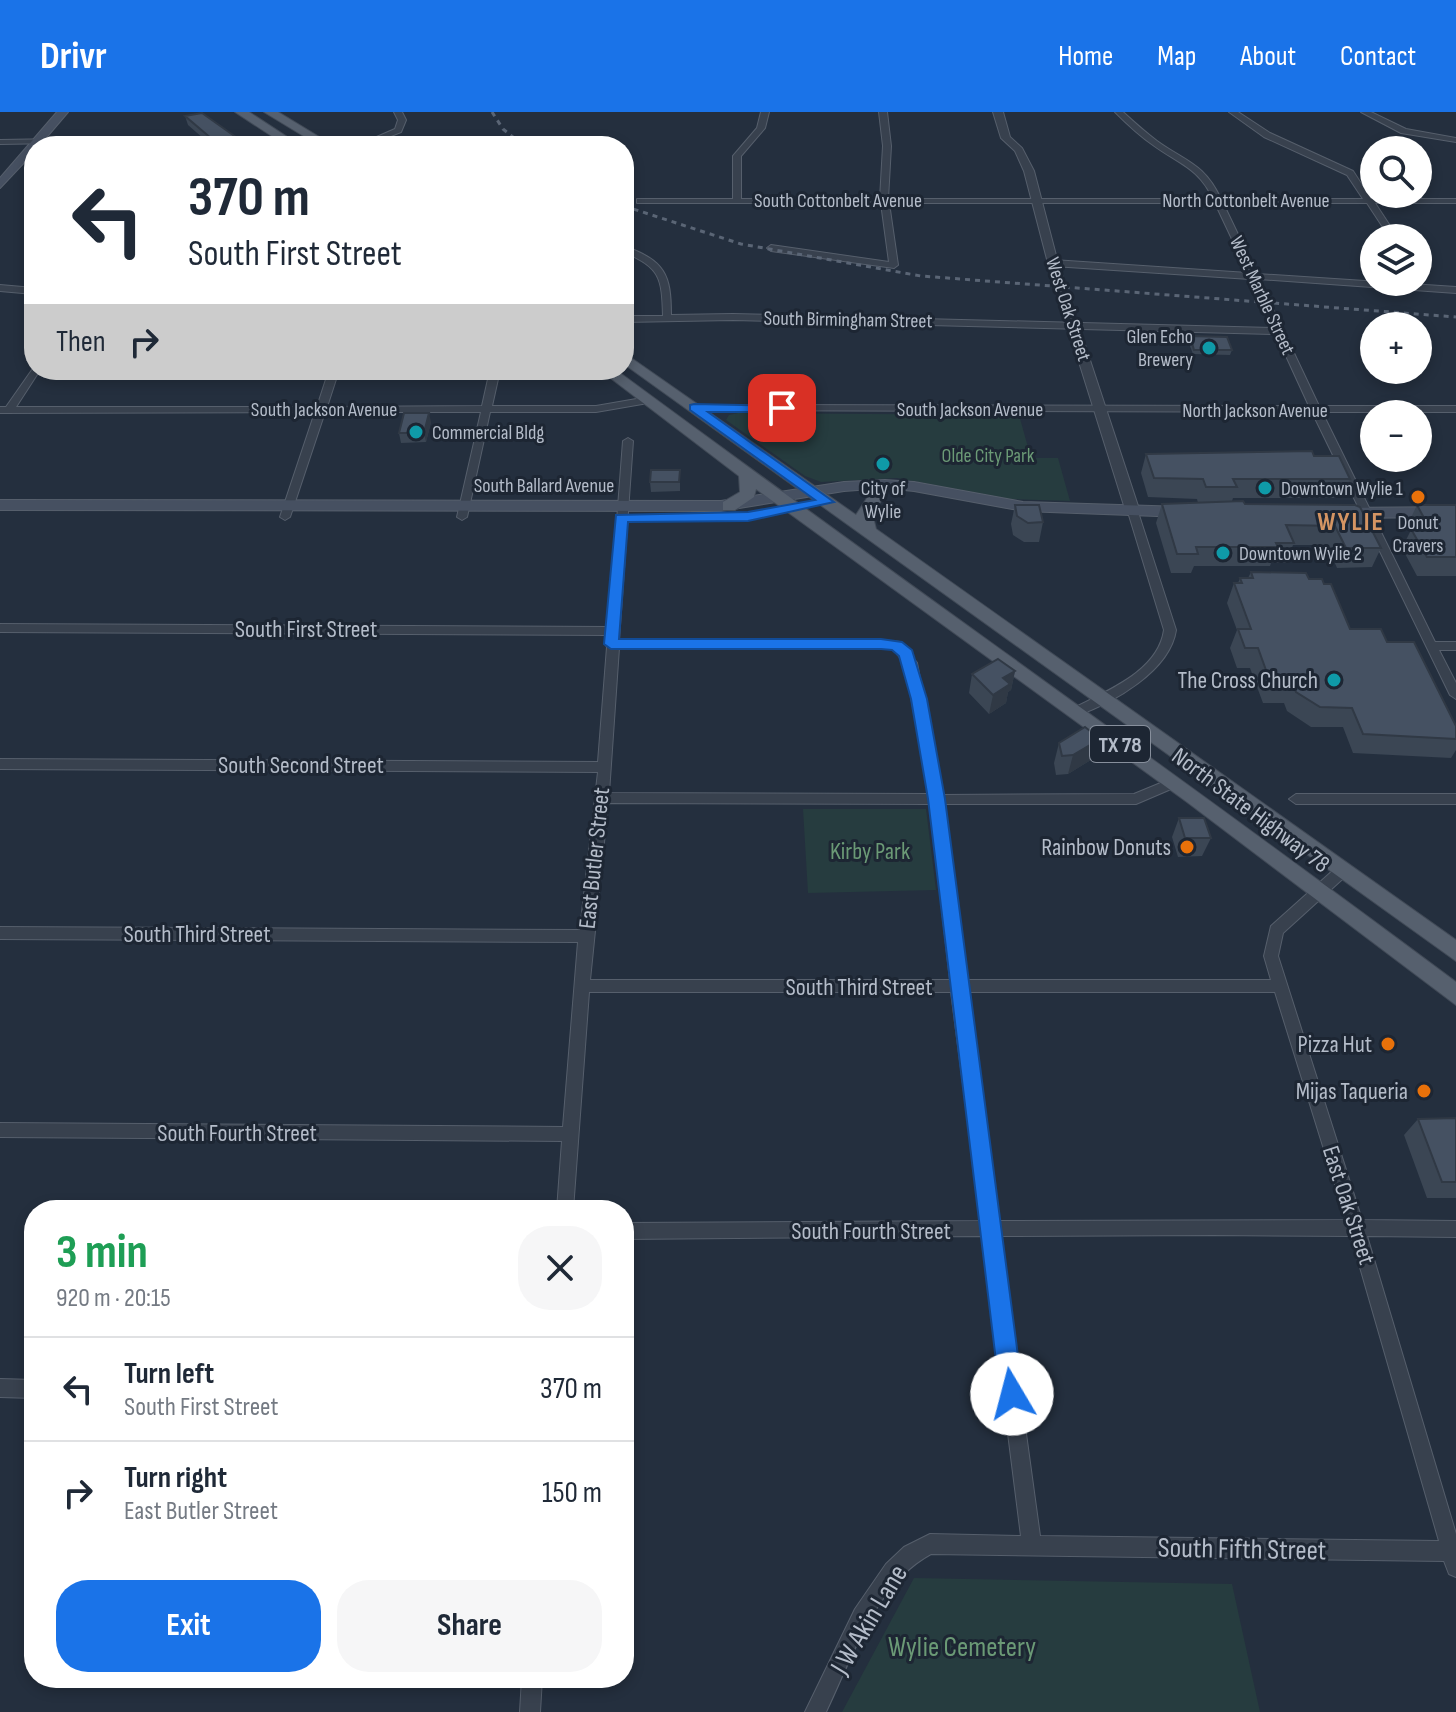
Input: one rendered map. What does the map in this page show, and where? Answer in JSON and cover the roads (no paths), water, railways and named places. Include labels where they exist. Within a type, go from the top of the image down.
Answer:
[{"type":"main road","points":[[42,136],[63,112]]},
{"type":"main road","points":[[241,112],[279,136]]},
{"type":"main road","points":[[270,112],[311,136]]},
{"type":"main road","points":[[59,136],[78,113]]},
{"type":"main road","points":[[2,195],[24,162]]},
{"type":"main road","points":[[2,195],[24,174]]},
{"type":"main road","name":"TX 78","points":[[634,364],[820,497]]},
{"type":"main road","name":"TX 78","points":[[621,380],[786,504]]},
{"type":"main road","points":[[729,506],[748,494],[747,474]]},
{"type":"main road","name":"South Ballard Avenue","points":[[1,509],[622,512],[735,518],[855,485],[900,484],[997,503],[1084,512],[1208,512]]},
{"type":"main road","points":[[868,530],[864,513],[877,496]]},
{"type":"main road","name":"South Ballard Avenue","points":[[820,497],[918,498],[1018,515],[1062,516],[1084,512]]},
{"type":"main road","name":"North State Highway 78","points":[[820,497],[1456,952]]},
{"type":"main road","name":"South Ballard Avenue","points":[[622,512],[786,504]]},
{"type":"main road","name":"North State Highway 78","points":[[786,504],[1173,783],[1456,995]]},
{"type":"main road","points":[[1319,513],[1456,512]]},
{"type":"street","points":[[384,136],[398,130],[402,120],[398,112]]},
{"type":"street","points":[[737,200],[737,156],[761,128],[765,112]]},
{"type":"street","points":[[771,248],[894,265],[884,199],[887,146],[883,112]]},
{"type":"street","name":"West Oak Street","points":[[998,112],[1006,138],[1024,158],[1053,263],[1133,512]]},
{"type":"street","name":"West Marble Street","points":[[1119,112],[1155,143],[1204,175],[1255,276],[1365,513],[1456,695]]},
{"type":"street","points":[[1233,112],[1267,135],[1350,173],[1360,185]]},
{"type":"street","points":[[1365,112],[1404,131],[1456,140]]},
{"type":"street","points":[[0,142],[24,141]]},
{"type":"street","name":"South Cottonbelt Avenue","points":[[640,201],[1036,200]]},
{"type":"street","name":"North Cottonbelt Avenue","points":[[1036,200],[1360,200]]},
{"type":"street","name":"North Cottonbelt Avenue","points":[[1432,201],[1456,201]]},
{"type":"street","points":[[634,254],[663,270],[667,317]]},
{"type":"street","points":[[1053,263],[1360,283]]},
{"type":"street","points":[[0,288],[24,290]]},
{"type":"street","points":[[1432,288],[1456,290]]},
{"type":"street","name":"South Birmingham Street","points":[[634,319],[1073,324],[1280,331]]},
{"type":"street","points":[[5,410],[28,380]]},
{"type":"street","points":[[286,511],[330,380]]},
{"type":"street","points":[[463,511],[493,380]]},
{"type":"street","name":"South Jackson Avenue","points":[[5,410],[596,409],[648,400]]},
{"type":"street","name":"South Jackson Avenue","points":[[694,408],[1101,409]]},
{"type":"street","name":"North Jackson Avenue","points":[[1101,409],[1456,409]]},
{"type":"street","name":"East Butler Street","points":[[566,1200],[586,936],[602,798],[628,441]]},
{"type":"street","points":[[1076,712],[1151,667],[1165,653],[1171,639],[1133,512]]},
{"type":"street","name":"South First Street","points":[[0,628],[612,637],[896,645],[911,663],[936,799]]},
{"type":"street","points":[[1432,646],[1456,646]]},
{"type":"street","name":"South Second Street","points":[[0,764],[603,767]]},
{"type":"street","points":[[602,798],[1127,799],[1173,783]]},
{"type":"street","points":[[936,799],[1032,1546]]},
{"type":"street","points":[[1296,799],[1456,799]]},
{"type":"street","name":"East Oak Street","points":[[1343,870],[1276,930],[1271,956],[1358,1229],[1455,1556]]},
{"type":"street","name":"South Third Street","points":[[0,933],[586,936]]},
{"type":"street","name":"South Third Street","points":[[583,986],[1279,986]]},
{"type":"street","name":"South Fourth Street","points":[[0,1130],[570,1134]]},
{"type":"street","name":"South Fourth Street","points":[[634,1231],[990,1231],[1197,1227],[1456,1229]]},
{"type":"street","points":[[0,1388],[24,1389]]},
{"type":"street","name":"J W Akin Lane","points":[[815,1712],[869,1606],[897,1564],[914,1549],[930,1544],[1032,1546]]},
{"type":"street","name":"South Fifth Street","points":[[1032,1546],[1455,1556]]},
{"type":"street","points":[[530,1712],[531,1688]]},
{"type":"railway","points":[[492,112],[512,136]]},
{"type":"railway","points":[[634,209],[741,244],[921,276],[1456,317]]},
{"type":"place","name":"Glen Echo Brewery","points":[[1209,348]]},
{"type":"place","name":"Commercial Bldg","points":[[416,432]]},
{"type":"place","name":"City of Wylie","points":[[883,464]]},
{"type":"place","name":"Downtown Wylie 1","points":[[1265,488]]},
{"type":"place","name":"Donut Cravers","points":[[1418,497]]},
{"type":"place","name":"Downtown Wylie 2","points":[[1223,553]]},
{"type":"place","name":"The Cross Church","points":[[1334,680]]},
{"type":"place","name":"Rainbow Donuts","points":[[1187,847]]},
{"type":"place","name":"Pizza Hut","points":[[1388,1044]]},
{"type":"place","name":"Mijas Taqueria","points":[[1424,1091]]},
{"type":"district","name":"WYLIE","points":[[1351,521]]},
{"type":"park label","name":"Olde City Park","points":[[988,455]]},
{"type":"park label","name":"Kirby Park","points":[[870,851]]},
{"type":"park label","name":"Wylie Cemetery","points":[[962,1646]]}]
